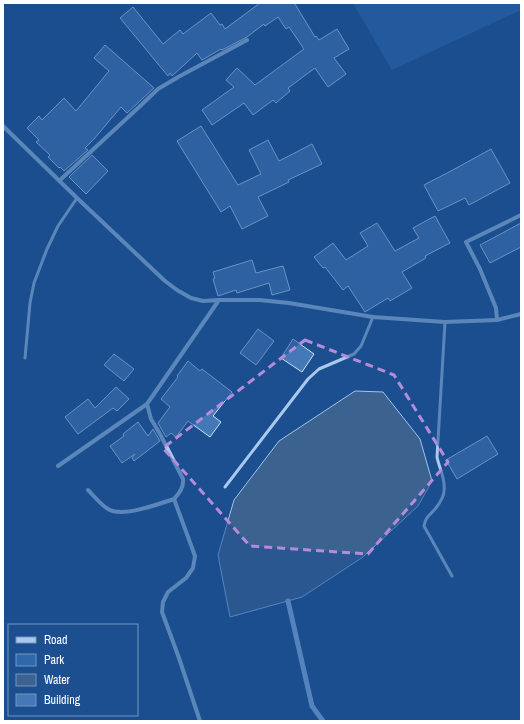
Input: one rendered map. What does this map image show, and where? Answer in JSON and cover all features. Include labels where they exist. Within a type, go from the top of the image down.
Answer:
[{"type":"street","points":[[59,181],[158,89],[247,40]]},
{"type":"street","points":[[3,126],[165,281],[191,298],[203,301],[259,300],[289,303],[373,317],[445,322],[497,320],[521,314]]},
{"type":"street","points":[[497,320],[496,308],[480,269],[466,242],[521,215]]},
{"type":"street","points":[[58,466],[147,404],[219,300]]},
{"type":"street","points":[[88,490],[108,509],[116,512],[139,510],[174,499],[179,494],[184,484],[183,478],[151,419],[147,404]]},
{"type":"street","points":[[174,499],[195,556],[193,568],[186,578],[168,592],[163,602],[162,612],[200,721]]},
{"type":"lane","points":[[25,358],[30,302],[34,283],[47,248],[58,226],[77,198]]},
{"type":"lane","points":[[225,488],[308,379],[319,369],[354,354],[361,346],[373,317]]},
{"type":"lane","points":[[445,322],[437,456],[438,464],[444,480],[444,493],[436,507],[425,520],[424,526],[452,576]]},
{"type":"highlighted area","points":[[305,340],[394,375],[448,462],[368,554],[250,546],[163,448]]},
{"type":"green space","points":[[353,3],[521,3],[521,10],[392,70]]},
{"type":"water","points":[[355,391],[383,392],[420,439],[432,481],[418,506],[363,557],[302,597],[230,617],[218,555],[234,500],[279,441]]},
{"type":"building","points":[[260,3],[297,3],[295,4],[315,37],[316,36],[319,40],[337,29],[349,49],[334,58],[346,74],[328,87],[315,68],[288,88],[290,91],[276,103],[273,100],[253,115],[244,103],[212,125],[202,110],[234,87],[226,80],[237,68],[255,85],[304,49],[289,27],[286,29],[278,17],[265,26],[264,24],[247,37],[202,60],[197,53],[172,76],[170,73],[168,76],[120,18],[133,7],[163,44],[180,30],[183,34],[211,13],[225,29]]},
{"type":"building","points":[[105,45],[154,88],[127,113],[121,107],[85,148],[88,150],[64,171],[48,157],[50,155],[36,142],[39,140],[27,128],[39,116],[42,120],[64,98],[76,111],[109,71],[94,58]]},
{"type":"building","points":[[201,126],[238,185],[261,174],[249,150],[268,140],[279,161],[312,144],[322,164],[288,180],[289,182],[258,197],[268,216],[242,229],[230,206],[221,212],[177,141]]},
{"type":"building","points":[[491,149],[510,183],[469,205],[465,198],[438,211],[424,185]]},
{"type":"building","points":[[92,155],[108,171],[86,194],[69,177]]},
{"type":"building","points":[[435,216],[450,243],[425,256],[426,258],[402,272],[412,288],[390,301],[388,298],[365,312],[348,286],[343,290],[325,267],[323,268],[314,257],[333,243],[346,260],[368,246],[360,233],[377,223],[395,251],[419,238],[413,228]]},
{"type":"building","points":[[521,223],[521,247],[490,263],[480,245]]},
{"type":"building","points":[[252,260],[256,273],[283,266],[290,290],[272,295],[269,283],[237,293],[236,290],[218,296],[213,279],[215,278],[213,272]]},
{"type":"building","points":[[258,329],[274,341],[256,365],[240,353]]},
{"type":"building","points":[[293,339],[314,354],[302,372],[281,358]]},
{"type":"building","points":[[114,354],[134,369],[124,381],[104,365]]},
{"type":"building","points":[[188,361],[200,371],[202,369],[232,392],[213,416],[221,422],[210,437],[188,421],[176,437],[171,433],[166,437],[158,423],[170,407],[161,399]]},
{"type":"building","points":[[116,387],[129,399],[117,411],[113,408],[78,434],[65,417],[88,399],[95,408]]},
{"type":"building","points":[[138,422],[148,436],[153,429],[160,441],[134,461],[132,458],[135,454],[122,463],[110,446],[124,436],[123,434]]},
{"type":"building","points":[[487,436],[498,454],[457,479],[446,460]]},
{"type":"waterway","points":[[288,601],[312,706],[323,721]]}]
